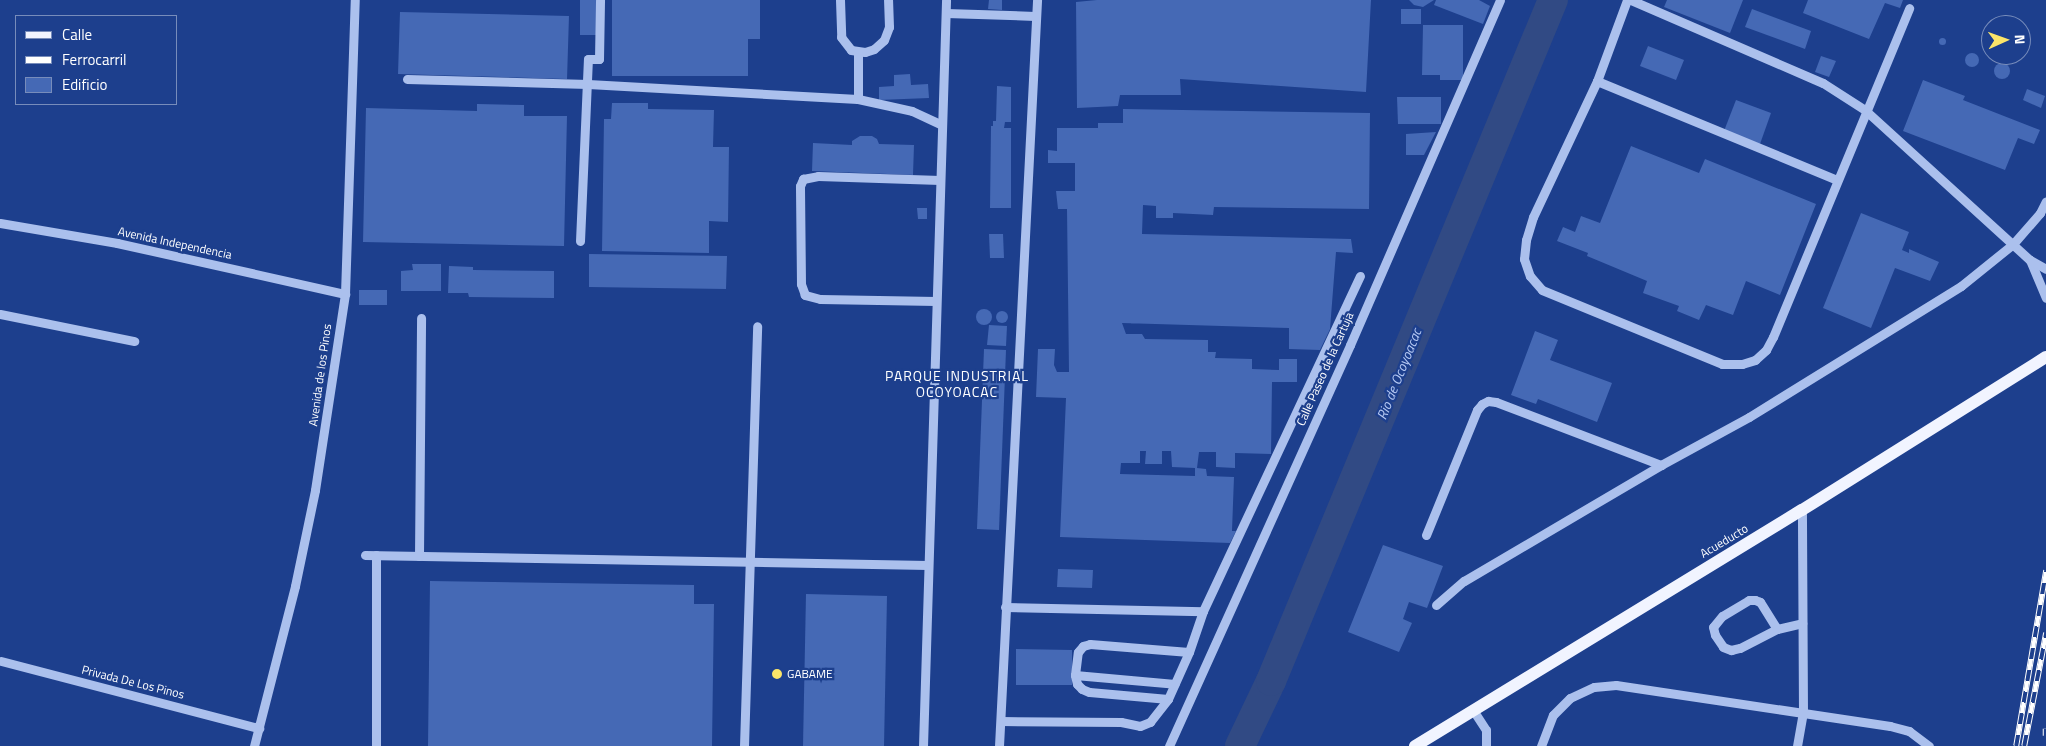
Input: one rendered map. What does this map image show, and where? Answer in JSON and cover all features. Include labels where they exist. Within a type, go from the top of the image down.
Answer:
[{"type":"main road","name":"Acueducto","points":[[1415,746],[1802,510],[2046,356]]},
{"type":"street","name":"Avenida de los Pinos","points":[[254,746],[294,586],[315,490],[344,294],[354,0]]},
{"type":"street","points":[[580,241],[588,59],[599,59],[600,0]]},
{"type":"street","points":[[840,0],[841,37],[845,45],[858,52],[874,48],[884,40],[889,27],[888,0]]},
{"type":"street","points":[[923,746],[946,0]]},
{"type":"street","points":[[1000,746],[1005,607],[1037,0]]},
{"type":"street","name":"Calle Paseo de la Cartuja","points":[[1169,746],[1350,346],[1500,0]]},
{"type":"street","points":[[1909,8],[1865,110],[1773,337],[1766,350],[1754,360],[1742,364],[1722,364],[1542,290],[1530,276],[1524,259],[1526,240],[1533,218],[1597,81],[1629,0],[1823,83],[1865,110],[2030,260],[2046,283]]},
{"type":"street","points":[[946,13],[1035,16]]},
{"type":"street","points":[[858,52],[858,99]]},
{"type":"street","points":[[407,79],[588,84],[858,99],[912,111],[942,125]]},
{"type":"street","points":[[1597,81],[1837,180]]},
{"type":"street","points":[[936,301],[820,299],[805,295],[801,291],[800,284],[800,186],[803,179],[818,176],[940,180]]},
{"type":"street","points":[[1436,605],[1464,581],[1661,464],[1749,417],[1953,290],[2013,244],[2040,213],[2046,201]]},
{"type":"street","name":"Avenida Independencia","points":[[0,223],[117,243],[344,294]]},
{"type":"street","points":[[2030,260],[2046,268]]},
{"type":"street","points":[[2030,260],[2046,298]]},
{"type":"street","points":[[1001,721],[1121,722],[1140,726],[1150,722],[1168,699],[1189,652],[1203,611],[1360,276]]},
{"type":"street","points":[[0,314],[134,341]]},
{"type":"street","points":[[419,556],[421,318]]},
{"type":"street","points":[[744,746],[748,562],[757,326]]},
{"type":"street","points":[[1426,535],[1477,410],[1488,401],[1496,402],[1661,464]]},
{"type":"street","points":[[1797,746],[1803,713],[1802,510]]},
{"type":"street","points":[[365,555],[928,565]]},
{"type":"street","points":[[376,555],[376,746]]},
{"type":"street","points":[[1777,629],[1760,602],[1755,600],[1749,600],[1722,616],[1713,626],[1716,635],[1724,647],[1731,650],[1740,648],[1777,629],[1802,623]]},
{"type":"street","points":[[1005,607],[1203,611]]},
{"type":"street","points":[[1168,699],[1089,692],[1077,684],[1075,675],[1078,652],[1083,646],[1090,644],[1189,652]]},
{"type":"street","name":"Privada De Los Pinos","points":[[1,662],[259,728]]},
{"type":"street","points":[[1075,675],[1175,684]]},
{"type":"street","points":[[1541,746],[1553,715],[1570,698],[1594,687],[1616,685],[1641,687],[1900,728],[1909,731],[1929,746]]},
{"type":"street","points":[[1473,710],[1486,730],[1486,746]]},
{"type":"building","points":[[580,0],[596,0],[596,35],[580,35]]},
{"type":"building","points":[[612,0],[760,0],[760,39],[748,39],[748,76],[612,76]]},
{"type":"building","points":[[989,0],[1002,0],[1002,10],[988,9]]},
{"type":"building","points":[[1097,0],[1371,0],[1366,92],[1180,79],[1181,95],[1120,95],[1118,106],[1077,108],[1076,2]]},
{"type":"building","points":[[1409,0],[1434,0],[1423,7],[1414,5]]},
{"type":"building","points":[[1436,0],[1479,0],[1490,6],[1483,24],[1434,5]]},
{"type":"building","points":[[1667,0],[1743,0],[1730,33],[1664,7]]},
{"type":"building","points":[[1808,0],[1903,0],[1900,8],[1885,3],[1869,39],[1803,13]]},
{"type":"building","points":[[1401,9],[1421,9],[1421,24],[1401,24]]},
{"type":"building","points":[[1752,9],[1811,31],[1805,49],[1745,27]]},
{"type":"building","points":[[400,12],[569,16],[567,79],[398,74]]},
{"type":"building","points":[[1423,25],[1463,25],[1463,80],[1440,80],[1440,75],[1422,75]]},
{"type":"building","points":[[1942,37],[1946,41],[1942,45],[1938,41]]},
{"type":"building","points":[[1648,46],[1684,60],[1676,80],[1640,66]]},
{"type":"building","points":[[1972,53],[1977,55],[1979,60],[1977,65],[1972,67],[1967,65],[1965,60],[1967,55]]},
{"type":"building","points":[[1821,56],[1836,61],[1829,77],[1815,72]]},
{"type":"building","points":[[1998,65],[2006,65],[2009,68],[2009,74],[2002,79],[1994,71]]},
{"type":"building","points":[[910,74],[911,85],[928,84],[929,98],[879,100],[879,87],[894,86],[894,75]]},
{"type":"building","points":[[1923,80],[1965,96],[1963,100],[2040,130],[2034,144],[2018,138],[2005,170],[1903,131]]},
{"type":"building","points":[[997,86],[1011,87],[1011,122],[1005,122],[1004,128],[1011,128],[1011,208],[990,208],[991,126],[993,126],[993,121],[996,121]]},
{"type":"building","points":[[2027,89],[2045,96],[2041,108],[2023,100]]},
{"type":"building","points":[[1397,97],[1441,97],[1441,124],[1398,124]]},
{"type":"building","points":[[1736,100],[1771,113],[1760,144],[1724,131]]},
{"type":"building","points":[[612,103],[648,103],[648,109],[714,110],[713,147],[729,147],[728,222],[709,221],[709,253],[602,251],[604,119],[611,119]]},
{"type":"building","points":[[477,104],[524,105],[524,116],[567,116],[564,246],[363,242],[366,108],[477,111]]},
{"type":"building","points":[[1123,109],[1370,113],[1369,209],[1214,207],[1213,215],[1173,213],[1173,218],[1156,218],[1156,206],[1143,205],[1142,234],[1351,239],[1353,253],[1336,252],[1330,329],[1320,350],[1289,349],[1289,328],[1122,323],[1126,334],[1142,334],[1145,339],[1208,340],[1208,352],[1216,352],[1215,358],[1252,359],[1252,369],[1279,370],[1279,359],[1297,359],[1297,382],[1272,382],[1271,454],[1235,453],[1235,468],[1216,467],[1216,452],[1199,452],[1197,468],[1206,469],[1207,476],[1234,477],[1232,531],[1236,531],[1230,543],[1060,537],[1066,398],[1036,397],[1038,349],[1055,349],[1054,365],[1057,372],[1069,372],[1067,209],[1058,209],[1056,191],[1075,191],[1075,163],[1048,163],[1048,150],[1057,151],[1057,128],[1098,128],[1098,123],[1123,123]],"holes":[[[1140,451],[1146,451],[1145,464],[1162,464],[1162,451],[1171,451],[1172,467],[1195,468],[1195,476],[1120,474],[1121,463],[1140,463]]]},
{"type":"building","points":[[1436,132],[1424,155],[1406,155],[1406,134]]},
{"type":"building","points":[[860,136],[872,136],[877,139],[879,144],[914,145],[913,175],[812,171],[813,143],[852,145],[852,141]]},
{"type":"building","points":[[1631,146],[1699,173],[1705,159],[1816,204],[1780,295],[1746,281],[1733,315],[1706,305],[1699,320],[1677,311],[1679,306],[1643,293],[1647,281],[1587,256],[1588,253],[1557,241],[1563,227],[1575,232],[1581,216],[1600,223]]},
{"type":"building","points":[[917,208],[927,208],[927,219],[918,219]]},
{"type":"building","points":[[1861,213],[1909,232],[1902,250],[1909,253],[1909,249],[1939,262],[1930,281],[1895,268],[1871,328],[1823,308]]},
{"type":"building","points":[[989,234],[1003,234],[1004,258],[990,258]]},
{"type":"building","points":[[589,254],[727,256],[726,289],[589,287]]},
{"type":"building","points":[[412,264],[441,264],[441,291],[401,291],[401,271],[413,270]]},
{"type":"building","points":[[449,266],[473,267],[473,270],[554,271],[554,298],[469,297],[468,293],[448,293]]},
{"type":"building","points":[[359,290],[387,290],[387,305],[359,305]]},
{"type":"building","points":[[981,309],[987,309],[992,314],[990,323],[981,325],[976,320],[976,314]]},
{"type":"building","points":[[1000,311],[1004,311],[1008,317],[1004,323],[1000,323],[996,319],[996,315]]},
{"type":"building","points":[[989,325],[1007,326],[1006,346],[987,345]]},
{"type":"building","points":[[1535,331],[1558,340],[1550,360],[1612,383],[1597,422],[1538,399],[1536,404],[1511,395]]},
{"type":"building","points":[[984,349],[1006,350],[999,530],[977,529]]},
{"type":"building","points":[[1383,545],[1443,566],[1427,608],[1409,602],[1403,619],[1412,623],[1399,652],[1348,632]]},
{"type":"building","points":[[1058,569],[1093,570],[1092,588],[1057,587]]},
{"type":"building","points":[[430,581],[694,585],[694,604],[714,604],[712,746],[428,746]]},
{"type":"building","points":[[806,594],[887,596],[884,746],[803,746]]},
{"type":"building","points":[[1016,649],[1072,650],[1072,685],[1016,685]]},
{"type":"waterway","name":"Rio de Ocoyoacac","points":[[1240,746],[1271,681],[1553,0]]},
{"type":"railway","points":[[2016,746],[2046,571]]},
{"type":"railway","points":[[2024,746],[2046,633]]},
{"type":"railway","points":[[2046,729],[2046,736]]},
{"type":"place","name":"GABAME","points":[[777,674]]},
{"type":"district","name":"PARQUE INDUSTRIAL OCOYOACAC","points":[[957,384]]}]
